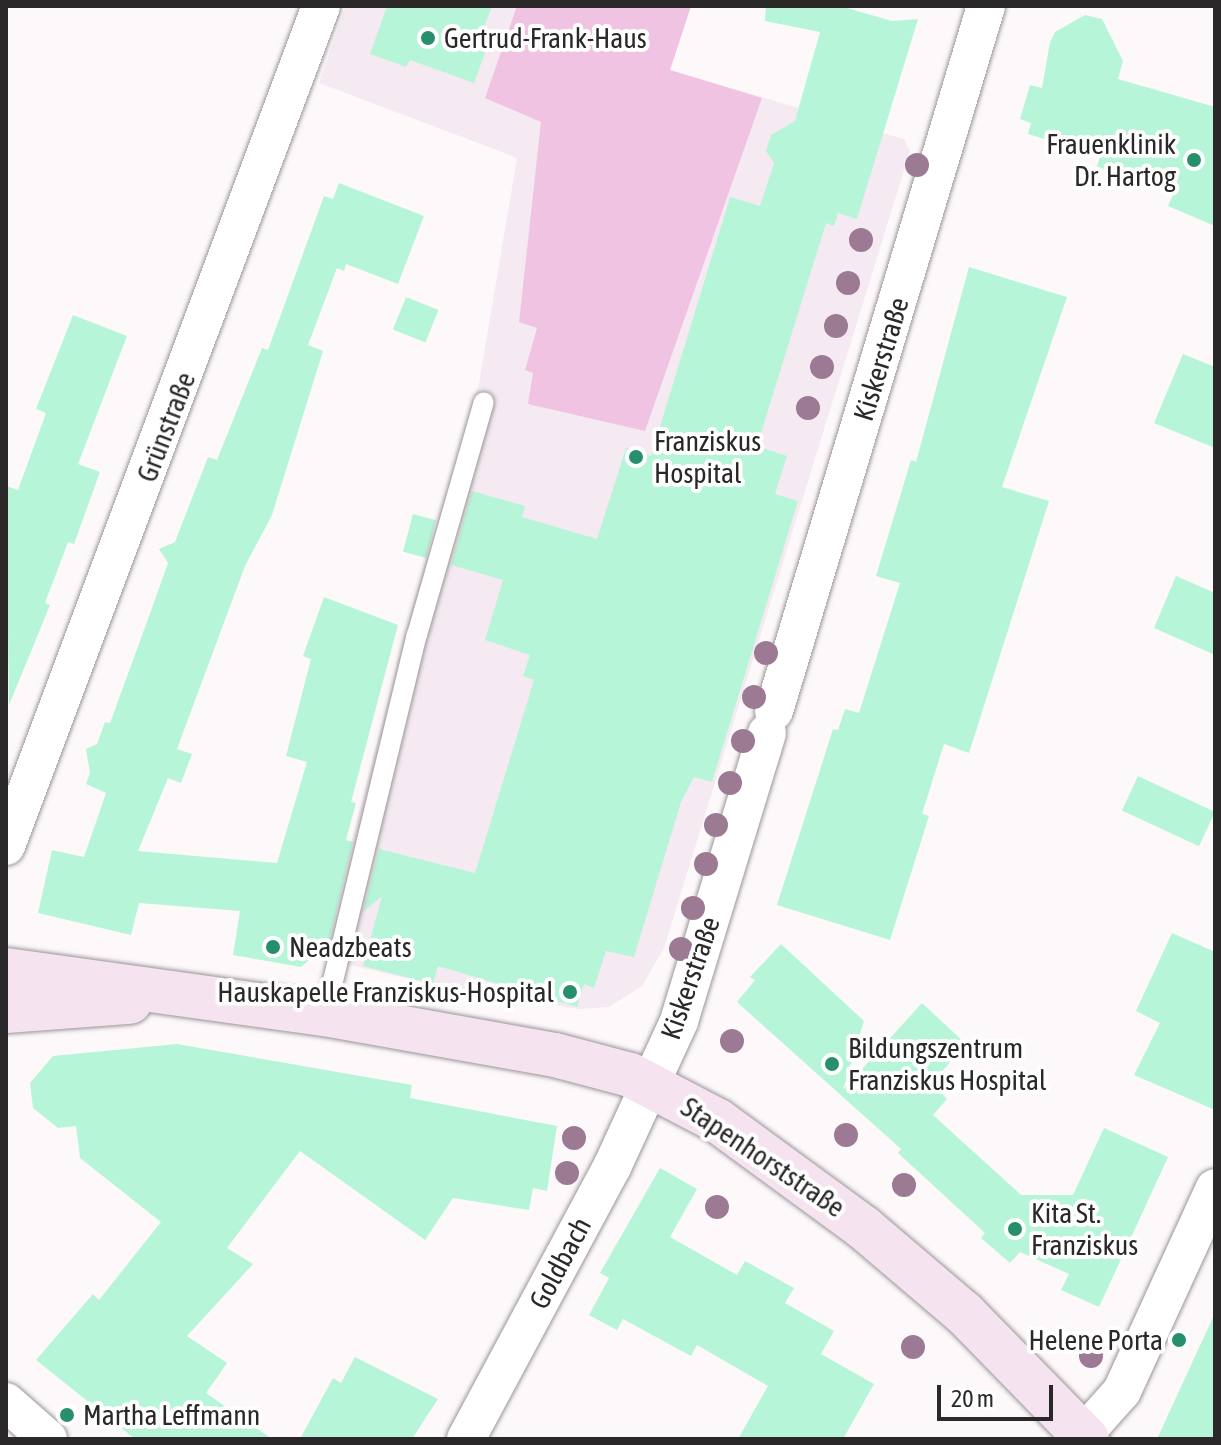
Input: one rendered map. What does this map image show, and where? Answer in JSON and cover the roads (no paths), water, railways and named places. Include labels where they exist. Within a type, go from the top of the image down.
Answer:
[{"type":"main road","name":"Stapenhorststraße","points":[[6,970],[325,1014],[555,1055],[650,1084],[765,1152],[864,1228],[964,1313],[1085,1437]]},
{"type":"main road","name":"Stapenhorststraße","points":[[6,1011],[122,1003],[172,994]]},
{"type":"street","name":"Grünstraße","points":[[6,846],[321,6]]},
{"type":"street","name":"Kiskerstraße","points":[[650,1084],[688,997],[986,6]]},
{"type":"street","name":"Goldbach","points":[[466,1439],[612,1167],[650,1084]]},
{"type":"street","points":[[1085,1437],[1122,1391],[1215,1188]]},
{"type":"street","points":[[6,1402],[45,1438]]},
{"type":"lane","points":[[325,1014],[417,635],[484,402]]},
{"type":"place","name":"Gertrud-Frank-Haus","points":[[428,38]]},
{"type":"place","name":"Frauenklinik Dr. Hartog","points":[[1194,160]]},
{"type":"place","name":"Franziskus Hospital","points":[[636,457]]},
{"type":"place","name":"Neadzbeats","points":[[273,947]]},
{"type":"place","name":"Hauskapelle Franziskus-Hospital","points":[[570,992]]},
{"type":"place","name":"Bildungszentrum Franziskus Hospital","points":[[832,1064]]},
{"type":"place","name":"Kita St. Franziskus","points":[[1015,1229]]},
{"type":"place","name":"Helene Porta","points":[[1179,1340]]},
{"type":"place","name":"Martha Leffmann","points":[[67,1415]]}]
